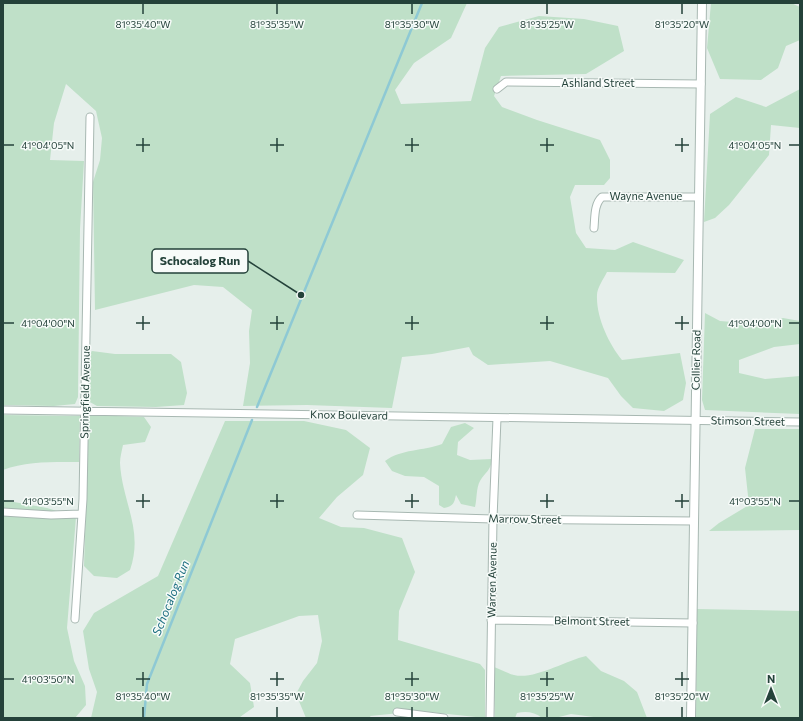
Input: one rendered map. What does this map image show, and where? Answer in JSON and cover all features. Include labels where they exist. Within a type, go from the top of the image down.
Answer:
[{"type":"street","name":"Collier Road","points":[[691,718],[702,3]]},
{"type":"street","name":"Ashland Street","points":[[497,89],[506,82],[701,84]]},
{"type":"street","name":"Springfield Avenue","points":[[75,619],[83,499],[90,117]]},
{"type":"street","name":"Wayne Avenue","points":[[594,228],[596,207],[598,200],[602,197],[698,197]]},
{"type":"street","name":"Knox Boulevard","points":[[3,410],[695,421]]},
{"type":"street","name":"Warren Avenue","points":[[490,718],[493,519],[497,418]]},
{"type":"street","name":"Stimson Street","points":[[695,421],[800,422]]},
{"type":"street","points":[[3,512],[51,515],[81,514]]},
{"type":"street","name":"Marrow Street","points":[[357,515],[493,519],[694,521]]},
{"type":"street","name":"Belmont Street","points":[[491,620],[693,623]]},
{"type":"street","points":[[397,712],[444,718]]},
{"type":"green space","points":[[3,3],[467,3],[451,38],[414,63],[395,90],[401,104],[471,101],[485,48],[499,27],[539,16],[584,19],[618,26],[624,51],[586,74],[501,76],[494,96],[502,107],[600,140],[610,160],[610,178],[604,185],[575,185],[570,197],[576,233],[586,248],[615,250],[633,242],[684,260],[675,273],[607,272],[597,292],[597,303],[604,330],[612,346],[622,360],[680,353],[686,383],[683,400],[664,411],[633,408],[621,396],[608,378],[550,361],[488,365],[473,355],[469,347],[432,354],[402,357],[392,408],[307,405],[243,406],[250,363],[249,331],[252,310],[223,287],[194,285],[95,310],[93,182],[100,160],[102,138],[96,111],[66,84],[54,123],[50,160],[84,161],[80,229],[78,397],[75,404],[54,406],[3,405]]},
{"type":"green space","points":[[711,3],[791,3],[800,7],[800,40],[786,46],[778,68],[761,80],[720,79],[707,48]]},
{"type":"green space","points":[[800,89],[800,128],[771,125],[769,155],[729,205],[715,218],[704,222],[710,114],[736,97],[766,107]]},
{"type":"green space","points":[[705,313],[720,321],[745,323],[770,322],[783,318],[800,321],[800,344],[774,347],[739,360],[739,373],[765,379],[800,376],[800,414],[705,410],[702,400]]},
{"type":"green space","points":[[92,351],[115,354],[171,354],[181,362],[187,393],[184,405],[156,407],[97,406],[88,401],[87,356]]},
{"type":"green space","points":[[3,415],[80,416],[79,462],[50,462],[21,465],[3,470]]},
{"type":"green space","points":[[89,415],[144,417],[151,427],[145,442],[123,445],[120,461],[124,491],[134,529],[135,542],[134,556],[130,570],[117,578],[94,576],[84,566]]},
{"type":"green space","points":[[225,421],[304,421],[346,430],[370,448],[363,475],[337,497],[319,518],[341,527],[364,528],[402,538],[415,572],[399,611],[398,640],[480,664],[485,670],[485,718],[420,711],[370,716],[371,718],[306,718],[296,694],[303,681],[317,663],[322,641],[318,615],[299,616],[235,639],[230,664],[250,683],[254,707],[240,717],[91,718],[97,692],[89,669],[83,631],[94,613],[158,576]]},
{"type":"green space","points":[[465,423],[474,428],[458,442],[457,455],[470,460],[492,459],[489,469],[479,484],[475,507],[461,504],[456,495],[453,504],[444,508],[439,505],[439,486],[424,477],[405,476],[392,471],[385,461],[398,454],[442,444],[451,427]]},
{"type":"green space","points":[[755,429],[800,429],[800,530],[709,531],[719,523],[749,505],[745,468]]},
{"type":"green space","points":[[3,500],[47,508],[76,517],[67,628],[74,661],[85,686],[86,705],[75,718],[3,718]]},
{"type":"green space","points":[[697,609],[800,611],[800,718],[696,718]]},
{"type":"green space","points":[[586,656],[601,671],[624,681],[637,692],[647,718],[601,718],[571,714],[555,718],[542,718],[530,712],[524,712],[517,713],[515,718],[495,718],[494,667],[514,675],[531,675]]},
{"type":"waterway","name":"Schocalog Run","points":[[257,407],[422,3]]},
{"type":"waterway","name":"Schocalog Run","points":[[144,718],[147,684],[252,420]]},
{"type":"place","name":"Schocalog Run","points":[[301,295]]}]
